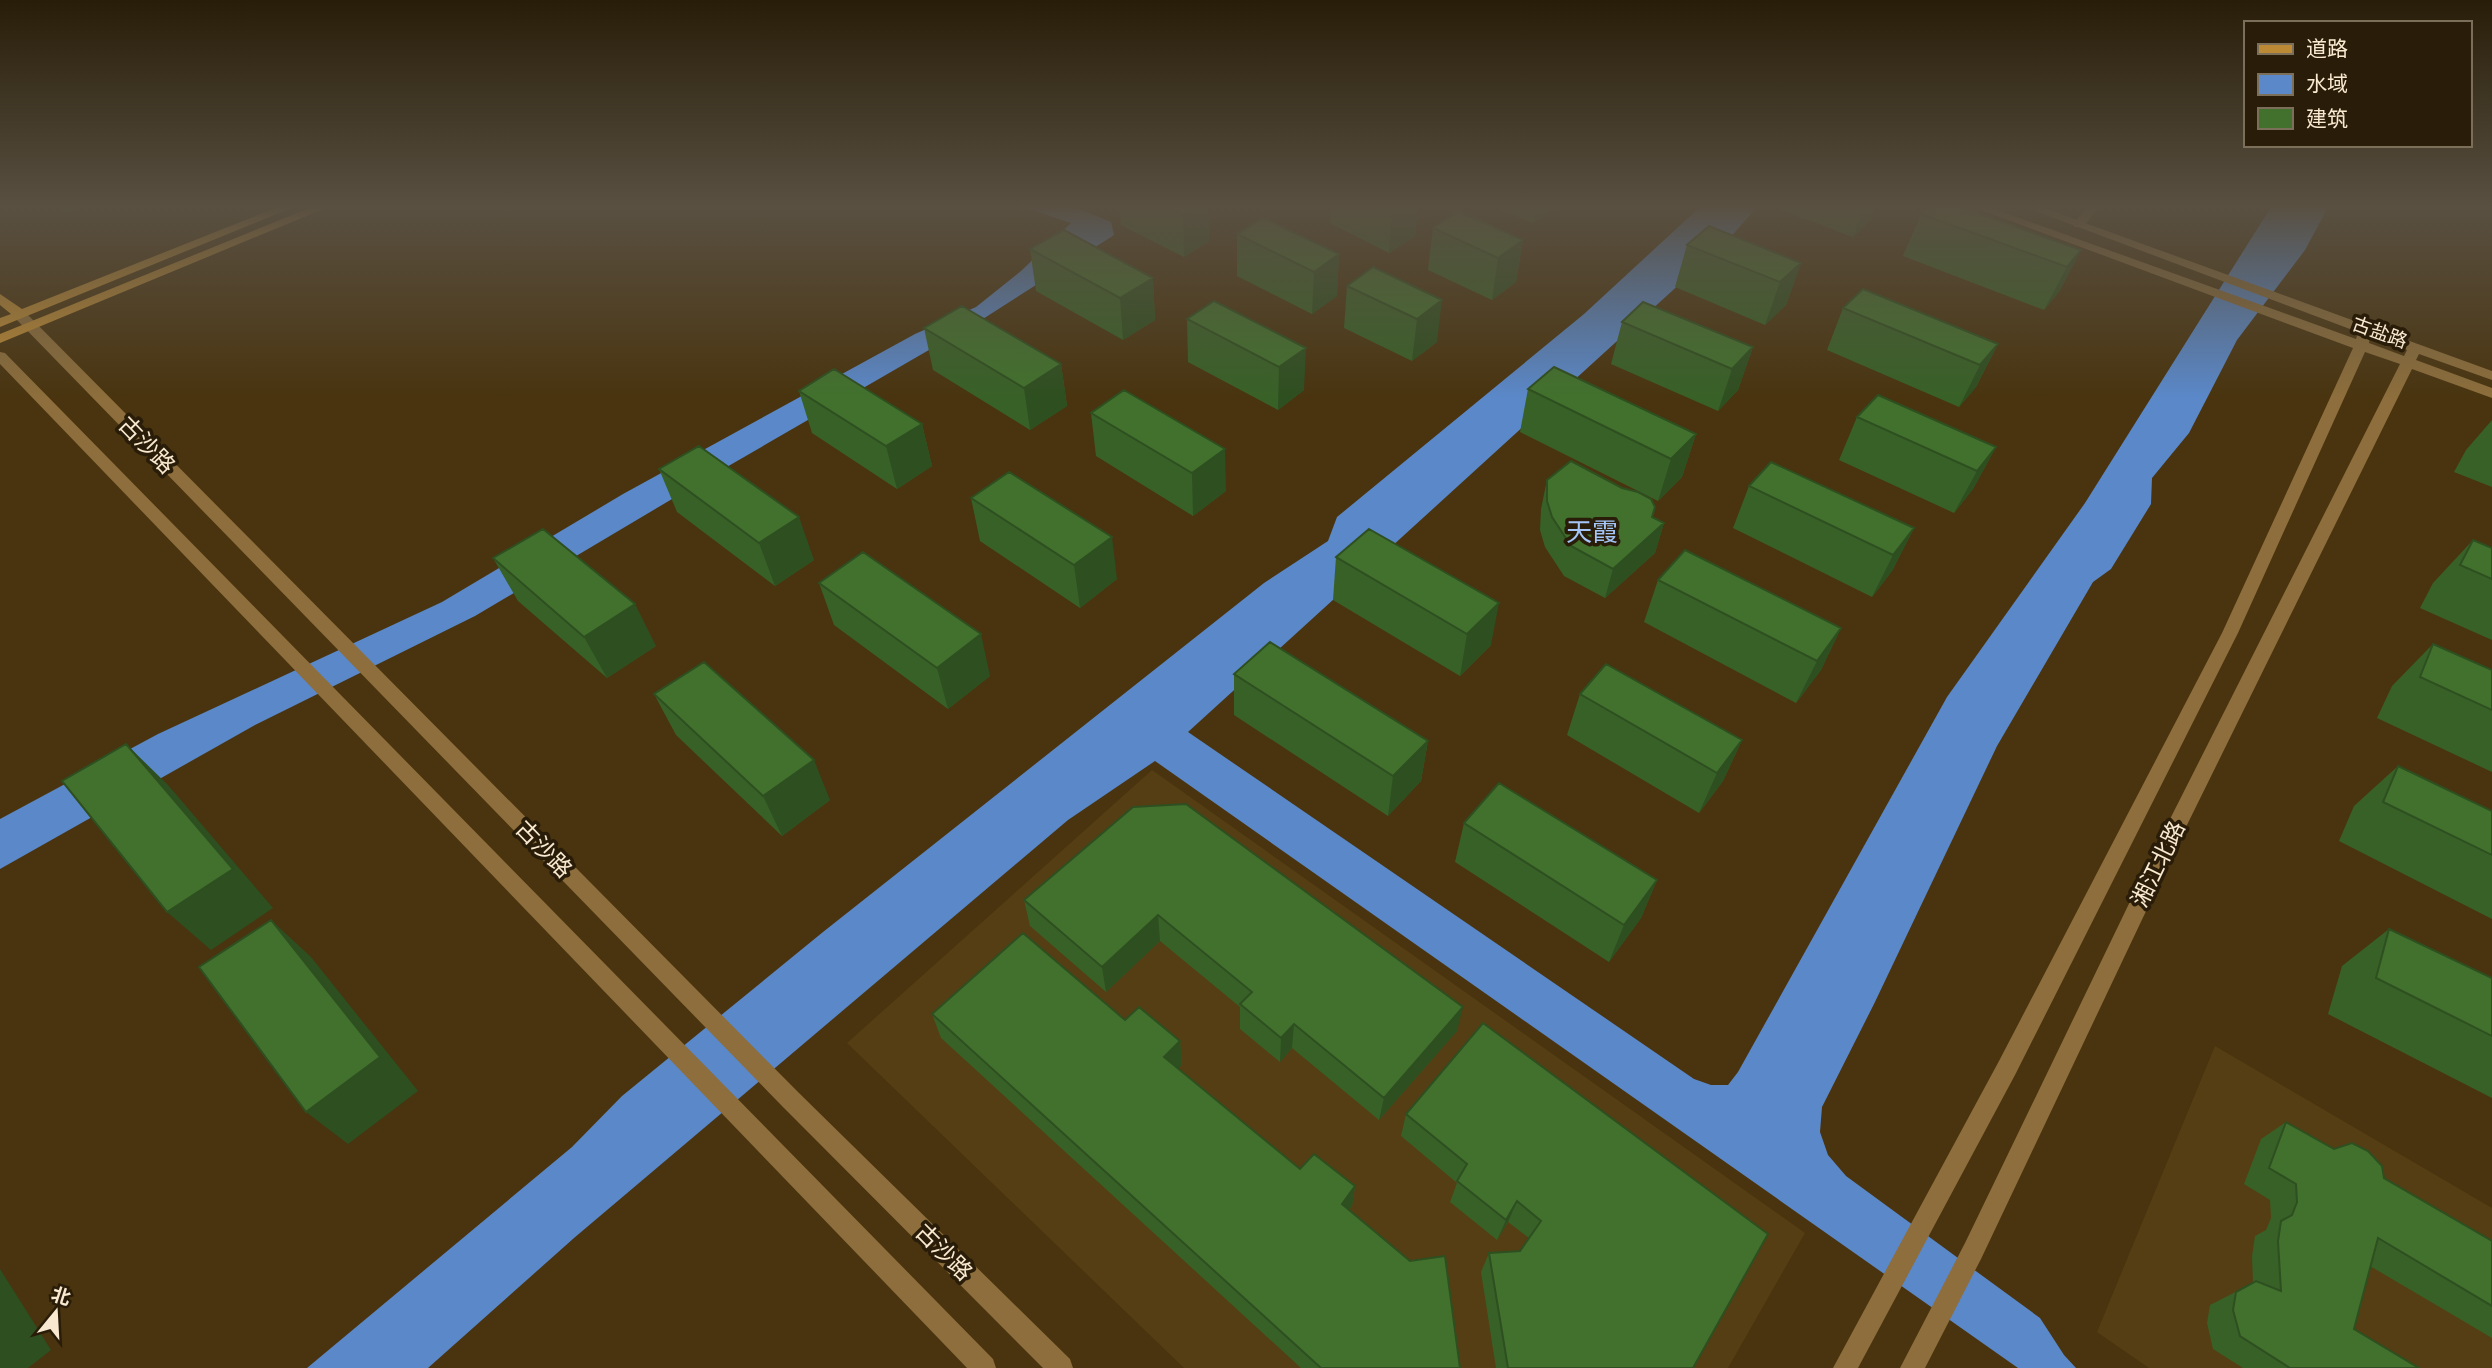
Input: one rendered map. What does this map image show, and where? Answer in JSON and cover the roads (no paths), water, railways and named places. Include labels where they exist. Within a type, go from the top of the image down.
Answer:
[{"type":"main road","points":[[0,339],[26,321],[140,271]]},
{"type":"main road","points":[[0,323],[26,321],[155,271]]},
{"type":"main road","name":"古沙路","points":[[0,298],[26,321]]},
{"type":"street","name":"古盐路","points":[[2157,271],[2272,313],[2363,338],[2411,355],[2492,376]]},
{"type":"street","name":"古盐路","points":[[2205,271],[2285,301],[2363,338]]},
{"type":"street","name":"古沙路","points":[[26,321],[790,1099],[1061,1368]]},
{"type":"street","points":[[1844,1368],[2007,1068],[2230,633],[2363,338]]},
{"type":"street","name":"古盐路","points":[[2411,355],[2492,393]]},
{"type":"street","name":"湘江北路","points":[[1912,1368],[1973,1251],[2175,829],[2411,355]]},
{"type":"street","name":"古沙路","points":[[0,356],[984,1368]]},
{"type":"water","points":[[1021,271],[1058,271],[986,317],[475,616],[255,725],[0,869],[0,819],[158,734],[442,602],[623,494],[915,334],[976,307]]},
{"type":"water","points":[[1631,271],[1694,271],[1188,732],[1694,1079],[1711,1085],[1728,1085],[1738,1072],[1947,697],[2085,503],[2231,271],[2289,271],[2237,340],[2189,433],[2152,478],[2151,504],[2111,569],[2093,582],[1997,746],[1822,1107],[1820,1132],[1828,1155],[1846,1176],[2040,1318],[2064,1355],[2076,1368],[2018,1368],[1155,761],[1068,820],[574,1238],[428,1368],[307,1368],[572,1147],[622,1096],[823,932],[1264,583],[1328,541],[1337,517],[1584,314]]},
{"type":"district","name":"天霞","points":[[1592,532]]}]
